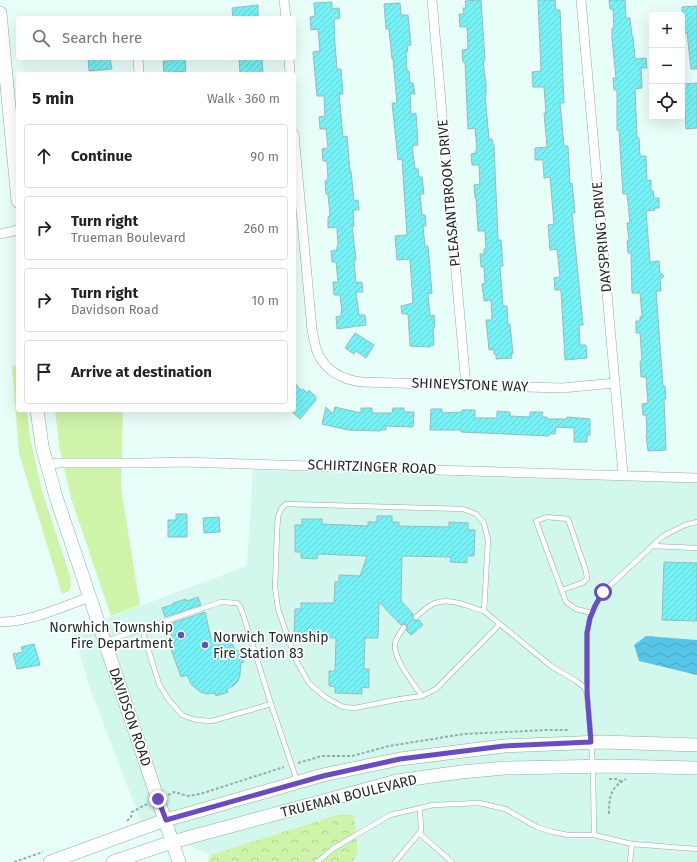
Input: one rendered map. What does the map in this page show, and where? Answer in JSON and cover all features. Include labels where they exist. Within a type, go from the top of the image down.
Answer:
[{"type":"main road","points":[[0,13],[16,181]]},
{"type":"main road","name":"DAVIDSON ROAD","points":[[37,412],[42,446],[56,497],[179,862]]},
{"type":"main road","name":"TRUEMAN BOULEVARD","points":[[50,862],[166,820],[330,774],[400,759],[504,746],[591,742],[697,744]]},
{"type":"main road","name":"TRUEMAN BOULEVARD","points":[[113,862],[172,842],[397,781],[461,772],[505,768],[593,766],[697,768]]},
{"type":"street","points":[[284,0],[286,16]]},
{"type":"street","name":"PLEASANTBROOK DRIVE","points":[[432,0],[466,386]]},
{"type":"street","name":"DAYSPRING DRIVE","points":[[581,0],[623,474]]},
{"type":"street","points":[[138,60],[139,72]]},
{"type":"street","points":[[289,60],[290,72]]},
{"type":"street","name":"SHINEYSTONE WAY","points":[[296,156],[312,330],[318,354],[336,374],[352,380],[466,386],[562,388],[615,384]]},
{"type":"street","points":[[0,234],[16,230]]},
{"type":"street","name":"SCHIRTZINGER ROAD","points":[[47,465],[58,463],[144,464],[182,462],[623,474],[697,478]]},
{"type":"street","points":[[0,622],[28,619],[90,597]]},
{"type":"lane","points":[[484,611],[488,540],[484,523],[476,514],[463,509],[294,504],[286,504],[281,508],[278,517],[275,560],[275,587],[278,609],[296,660],[309,683],[324,697],[343,707],[354,708],[422,696],[436,689],[500,624]]},
{"type":"lane","points":[[562,590],[582,583],[587,579],[586,571],[568,519],[547,517],[536,521],[566,602],[576,609],[592,613]]},
{"type":"lane","points":[[594,835],[593,766],[587,693],[587,633],[592,613],[603,592],[663,536],[684,525],[697,522]]},
{"type":"lane","points":[[652,546],[697,548]]},
{"type":"lane","points":[[416,617],[434,603],[442,601],[452,602],[484,611],[551,666],[584,687],[587,693]]},
{"type":"lane","points":[[105,641],[221,602],[237,603],[242,611],[271,704],[298,783]]},
{"type":"lane","points":[[404,628],[397,638],[395,653],[422,696]]},
{"type":"lane","points":[[142,629],[159,684],[168,699],[182,715],[196,720],[212,721],[271,704]]},
{"type":"lane","points":[[317,862],[334,848],[390,815],[433,805],[479,803],[505,809],[537,827],[553,832],[568,835],[594,835],[632,844],[697,849]]},
{"type":"lane","points":[[395,862],[421,831],[420,808]]},
{"type":"lane","points":[[419,833],[452,862]]},
{"type":"lane","points":[[630,862],[632,844]]},
{"type":"path","points":[[609,814],[609,796],[625,779],[633,779]]},
{"type":"shaded area","points":[[253,470],[697,483],[697,862],[352,862],[358,853],[354,815],[337,815],[210,855],[141,822],[90,688],[73,631],[247,566]]},
{"type":"green space","points":[[16,365],[16,412],[27,412],[30,437],[41,488],[70,576],[71,585],[69,591],[62,594],[19,453],[12,366]]},
{"type":"green space","points":[[55,412],[123,412],[121,489],[140,605],[111,616],[71,498],[59,445]]},
{"type":"green space","points":[[337,815],[354,815],[358,853],[352,862],[208,862],[210,855]]},
{"type":"water","points":[[646,636],[697,640],[697,675],[639,661],[634,645]]},
{"type":"building","points":[[481,0],[485,61],[483,61],[486,84],[485,95],[489,139],[492,139],[494,145],[498,240],[501,240],[503,266],[500,266],[503,306],[507,306],[508,325],[510,324],[513,354],[511,354],[512,358],[496,359],[494,349],[489,350],[486,320],[492,320],[491,300],[484,301],[482,284],[485,283],[484,267],[481,267],[480,254],[484,254],[484,249],[486,249],[485,231],[478,231],[474,185],[480,184],[479,165],[472,165],[471,154],[476,153],[477,149],[475,128],[468,129],[465,62],[463,62],[462,50],[468,49],[467,27],[460,27],[459,14],[464,14],[463,8],[466,8],[465,1]]},
{"type":"building","points":[[538,0],[555,0],[556,10],[560,10],[564,103],[560,103],[564,146],[568,146],[570,184],[572,183],[575,213],[572,213],[583,325],[579,325],[580,345],[586,345],[587,358],[565,360],[561,290],[555,290],[554,278],[560,277],[557,249],[550,250],[548,225],[554,224],[550,177],[544,178],[543,160],[535,160],[535,148],[547,147],[544,113],[546,113],[544,87],[533,87],[532,72],[541,71]]},
{"type":"building","points":[[609,0],[625,0],[626,18],[630,18],[635,59],[646,58],[647,68],[641,68],[642,88],[635,89],[637,138],[639,138],[640,156],[646,156],[647,181],[651,180],[651,191],[653,191],[654,198],[659,198],[659,208],[646,211],[650,262],[659,261],[660,273],[664,276],[660,280],[661,291],[656,291],[663,386],[665,386],[666,399],[664,399],[666,450],[648,451],[646,415],[643,415],[642,404],[648,403],[646,377],[641,377],[640,361],[642,361],[640,333],[636,333],[636,321],[640,321],[640,317],[642,316],[640,293],[632,293],[631,253],[628,253],[627,241],[629,241],[627,223],[630,223],[627,194],[623,194],[619,130],[617,130],[617,90],[614,90],[613,78],[616,78],[612,39],[612,28],[614,28],[613,9],[610,9]]},
{"type":"building","points":[[332,2],[332,9],[339,8],[340,18],[334,19],[337,69],[341,69],[343,94],[339,94],[343,137],[347,136],[354,201],[358,200],[359,210],[353,210],[354,226],[352,226],[356,260],[354,261],[356,283],[362,282],[363,292],[356,292],[359,315],[365,315],[366,325],[337,329],[336,317],[341,316],[342,312],[340,295],[334,295],[333,282],[338,282],[336,262],[332,262],[331,251],[337,250],[337,227],[328,228],[328,217],[330,216],[325,181],[328,179],[327,161],[323,161],[322,149],[328,148],[326,129],[320,129],[319,117],[325,116],[324,96],[317,96],[313,52],[320,51],[318,29],[311,30],[310,17],[315,16],[314,3]]},
{"type":"building","points":[[400,3],[401,15],[408,15],[411,45],[407,46],[408,52],[406,52],[407,71],[409,71],[410,83],[413,83],[415,94],[410,94],[411,114],[416,113],[418,145],[412,146],[415,169],[418,169],[419,177],[422,177],[424,194],[420,194],[422,215],[425,215],[426,226],[423,226],[425,246],[428,246],[432,293],[428,294],[430,316],[434,315],[435,327],[433,327],[434,345],[430,347],[410,346],[408,314],[402,314],[401,306],[413,303],[410,259],[397,260],[395,236],[407,235],[402,159],[398,160],[392,103],[397,103],[393,59],[389,29],[386,29],[384,4]]},
{"type":"building","points":[[258,5],[258,16],[233,16],[232,8]]},
{"type":"building","points":[[697,6],[697,69],[691,69],[687,33],[685,33],[685,12],[682,12],[682,7]]},
{"type":"building","points":[[88,60],[110,60],[112,69],[89,71]]},
{"type":"building","points":[[185,60],[186,71],[164,72],[163,61]]},
{"type":"building","points":[[239,60],[262,60],[263,72],[240,72]]},
{"type":"building","points":[[697,83],[697,128],[686,129],[685,84]]},
{"type":"building","points":[[355,333],[374,345],[366,358],[356,351],[354,354],[345,348]]},
{"type":"building","points":[[296,384],[301,390],[303,389],[307,393],[309,390],[316,397],[316,400],[300,419],[292,412],[296,412]]},
{"type":"building","points":[[326,407],[333,414],[335,407],[361,413],[361,408],[372,408],[372,413],[392,413],[393,408],[404,408],[404,412],[414,412],[413,427],[386,426],[386,430],[380,431],[348,430],[322,424]]},
{"type":"building","points":[[431,409],[442,409],[442,413],[475,410],[475,418],[497,418],[497,411],[510,412],[510,416],[530,417],[530,412],[543,412],[542,417],[547,417],[547,419],[567,419],[567,417],[590,419],[590,435],[587,435],[587,442],[574,442],[574,428],[556,427],[555,434],[549,434],[549,436],[461,432],[461,430],[430,430]]},
{"type":"building","points":[[176,514],[187,514],[187,537],[168,537],[168,520],[176,520]]},
{"type":"building","points":[[377,516],[392,516],[392,522],[399,522],[399,526],[449,527],[449,522],[468,523],[468,530],[475,530],[474,556],[467,556],[467,563],[450,562],[451,557],[402,556],[401,601],[413,614],[413,620],[419,620],[423,625],[411,635],[406,630],[408,627],[406,624],[404,623],[401,625],[379,602],[378,638],[365,638],[364,669],[369,669],[369,688],[362,687],[362,694],[335,693],[335,687],[329,686],[329,671],[335,671],[336,638],[316,637],[316,643],[300,642],[301,636],[294,636],[295,609],[301,609],[301,603],[334,603],[335,582],[339,582],[339,575],[360,576],[367,556],[318,554],[317,559],[301,558],[301,552],[295,552],[295,525],[302,525],[302,519],[322,519],[322,524],[368,526],[368,522],[377,522]]},
{"type":"building","points":[[219,517],[220,532],[204,533],[203,518]]},
{"type":"building","points":[[664,562],[697,563],[697,621],[662,620]]},
{"type":"building","points":[[198,597],[201,605],[165,617],[162,608],[186,599],[187,601]]},
{"type":"building","name":"Norwich Township Fire Station 83","points":[[205,612],[211,638],[223,638],[232,644],[236,651],[240,650],[244,662],[241,663],[238,681],[227,689],[228,692],[216,696],[215,693],[207,694],[200,692],[191,684],[187,675],[181,677],[171,649],[175,647],[170,631],[168,631],[166,625]]},
{"type":"building","points":[[34,644],[40,665],[17,669],[13,654],[23,652],[21,647]]},
{"type":"place","name":"Norwhich Township Fire Department","points":[[181,635]]},
{"type":"place","name":"Norwich Township Fire Station 83","points":[[205,645]]},
{"type":"route","points":[[158,799],[166,820],[323,776],[400,759],[504,746],[591,742],[587,693],[587,633],[590,618],[603,592]]}]
